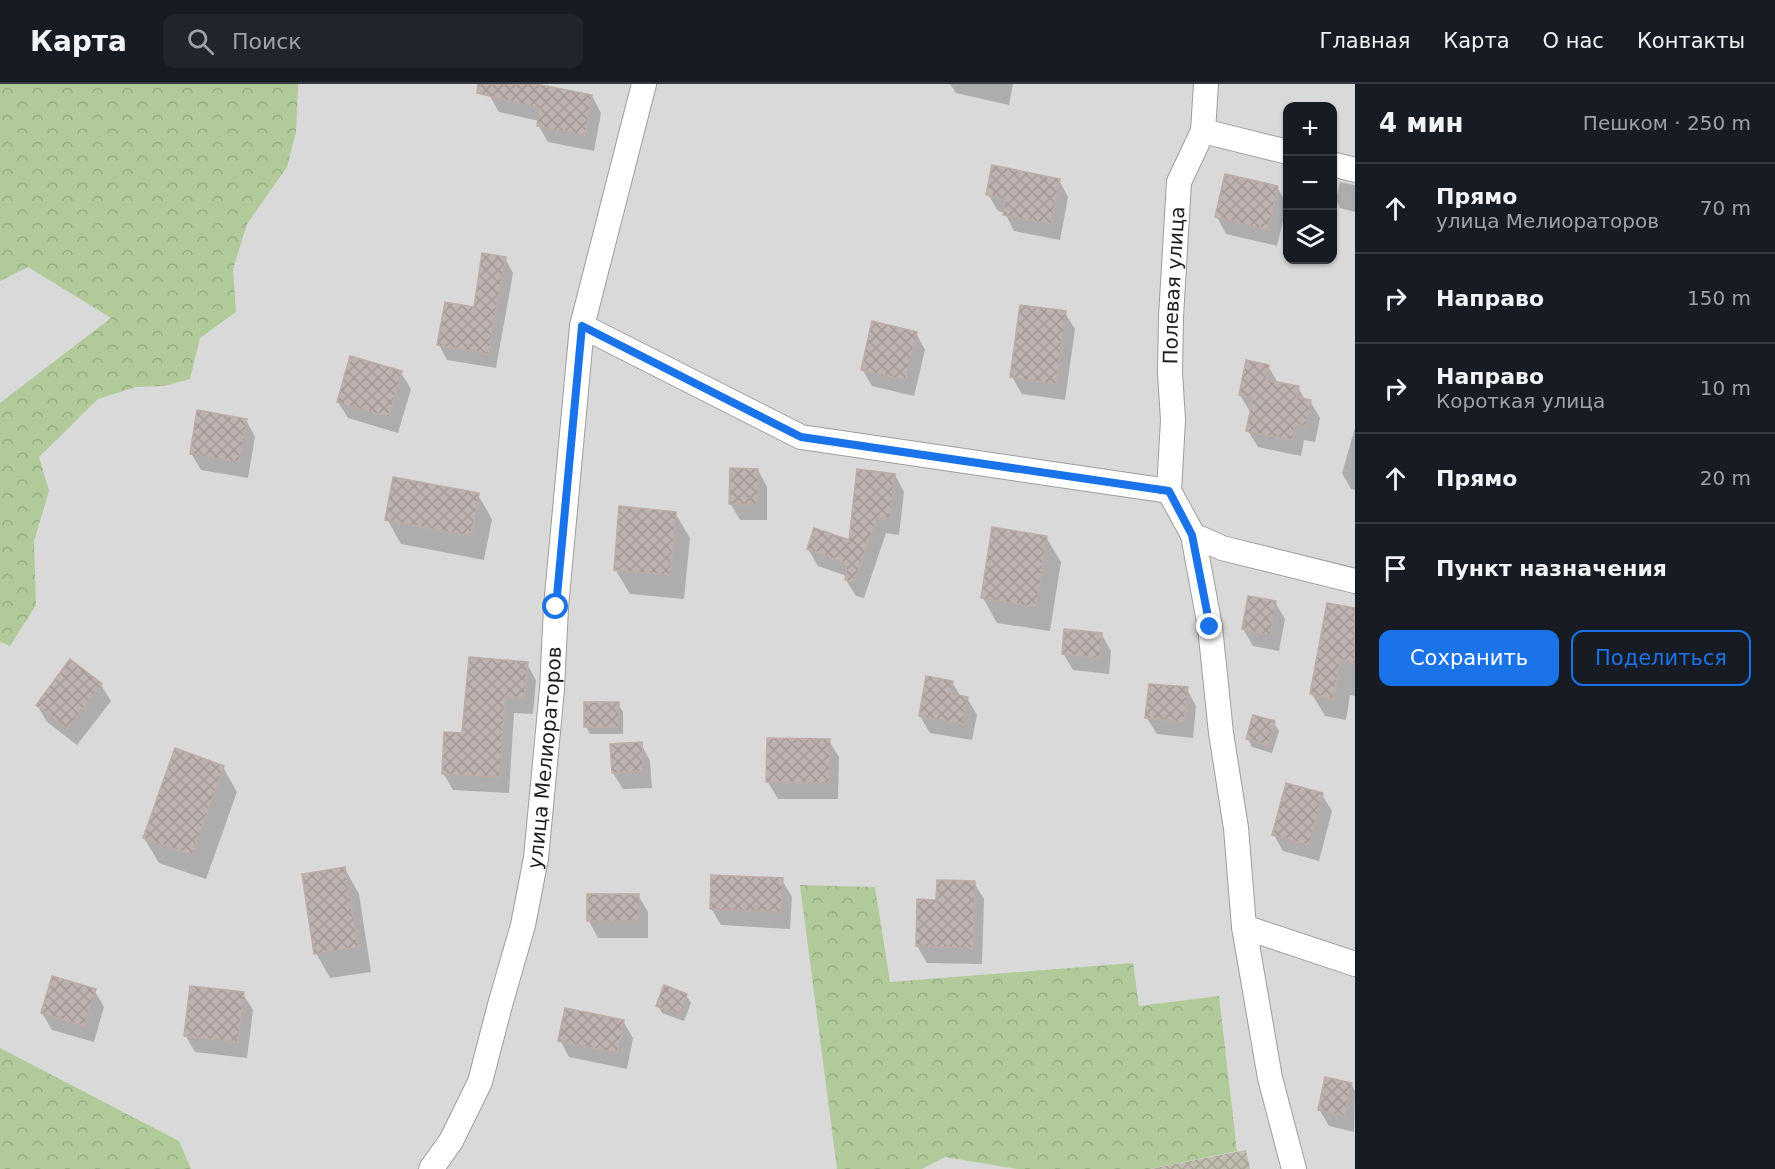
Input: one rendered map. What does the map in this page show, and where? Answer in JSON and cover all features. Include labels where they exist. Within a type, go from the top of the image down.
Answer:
[{"type":"street","name":"улица Мелиораторов","points":[[431,1169],[451,1141],[480,1082],[524,925],[532,880],[552,689],[556,607],[582,326],[644,84]]},
{"type":"street","name":"Полевая улица","points":[[1169,491],[1173,420],[1170,373],[1171,317],[1179,182],[1203,131],[1206,84]]},
{"type":"street","points":[[1203,131],[1283,152]]},
{"type":"street","points":[[1337,165],[1355,170]]},
{"type":"street","points":[[582,326],[801,437],[1169,491],[1192,535],[1210,627],[1221,733],[1236,828],[1244,927],[1270,1078],[1294,1169]]},
{"type":"street","points":[[1192,535],[1222,548],[1355,581]]},
{"type":"street","points":[[1244,927],[1355,964]]},
{"type":"shaded area","points":[[0,84],[1355,84],[1355,1169],[0,1169]]},
{"type":"shaded area","points":[[1246,1150],[1250,1169],[1149,1169]]},
{"type":"green space","points":[[0,84],[298,84],[296,132],[287,167],[247,224],[233,269],[236,312],[200,338],[190,379],[164,386],[136,387],[98,399],[39,457],[49,491],[34,541],[36,605],[10,646],[0,642],[0,403],[111,318],[28,267],[0,281]]},
{"type":"green space","points":[[800,885],[875,887],[890,982],[1133,963],[1139,1006],[1219,996],[1237,1151],[1149,1169],[1017,1169],[945,1157],[922,1169],[837,1169]]},
{"type":"green space","points":[[0,1048],[179,1141],[191,1169],[0,1169]]},
{"type":"building","points":[[478,84],[536,84],[592,95],[585,135],[537,126],[540,108],[477,93]]},
{"type":"building","points":[[992,165],[1060,179],[1051,224],[1003,215],[1006,199],[986,195]]},
{"type":"building","points":[[1225,174],[1278,186],[1268,230],[1215,217]]},
{"type":"building","points":[[482,253],[506,257],[488,354],[437,345],[445,302],[474,307]]},
{"type":"building","points":[[1020,305],[1066,311],[1056,384],[1010,377]]},
{"type":"building","points":[[872,321],[917,332],[905,380],[861,370]]},
{"type":"building","points":[[350,356],[402,371],[389,417],[337,402]]},
{"type":"building","points":[[1246,360],[1269,365],[1266,380],[1299,386],[1297,397],[1311,400],[1306,426],[1295,424],[1292,440],[1246,431],[1253,398],[1239,395]]},
{"type":"building","points":[[197,410],[247,419],[239,462],[190,454]]},
{"type":"building","points":[[730,468],[758,469],[758,504],[729,504]]},
{"type":"building","points":[[857,469],[895,474],[890,519],[877,517],[854,582],[845,580],[847,563],[807,549],[814,528],[849,540]]},
{"type":"building","points":[[393,477],[479,493],[471,536],[385,520]]},
{"type":"building","points":[[619,506],[676,512],[670,575],[614,570]]},
{"type":"building","points":[[992,527],[1047,536],[1036,607],[981,598]]},
{"type":"building","points":[[1248,596],[1276,601],[1270,635],[1242,629]]},
{"type":"building","points":[[1327,603],[1355,608],[1355,664],[1341,659],[1333,699],[1310,694]]},
{"type":"building","points":[[1064,629],[1102,633],[1100,658],[1062,654]]},
{"type":"building","points":[[469,657],[528,662],[524,698],[505,696],[500,777],[442,774],[444,732],[462,733]]},
{"type":"building","points":[[70,659],[102,684],[67,729],[36,705]]},
{"type":"building","points":[[926,676],[953,681],[951,694],[968,697],[963,724],[919,716]]},
{"type":"building","points":[[1149,684],[1188,687],[1184,722],[1145,718]]},
{"type":"building","points":[[584,702],[619,702],[619,727],[584,727]]},
{"type":"building","points":[[1253,715],[1275,721],[1268,746],[1246,739]]},
{"type":"building","points":[[767,738],[830,739],[829,783],[766,782]]},
{"type":"building","points":[[642,742],[643,771],[612,773],[610,744]]},
{"type":"building","points":[[175,748],[224,766],[192,855],[143,838]]},
{"type":"building","points":[[1286,783],[1323,793],[1309,845],[1272,835]]},
{"type":"building","points":[[345,867],[358,947],[314,954],[302,874]]},
{"type":"building","points":[[711,875],[783,878],[781,912],[710,909]]},
{"type":"building","points":[[937,880],[975,881],[973,948],[916,946],[917,899],[936,900]]},
{"type":"building","points":[[587,894],[639,894],[639,921],[587,921]]},
{"type":"building","points":[[52,976],[96,989],[84,1026],[41,1013]]},
{"type":"building","points":[[664,985],[687,994],[680,1014],[656,1006]]},
{"type":"building","points":[[190,986],[244,992],[238,1042],[184,1036]]},
{"type":"building","points":[[565,1008],[624,1020],[617,1053],[558,1041]]},
{"type":"building","points":[[1325,1077],[1352,1083],[1345,1116],[1318,1110]]},
{"type":"route","points":[[556,607],[582,326],[801,437],[1169,491],[1192,535],[1210,627]]}]
